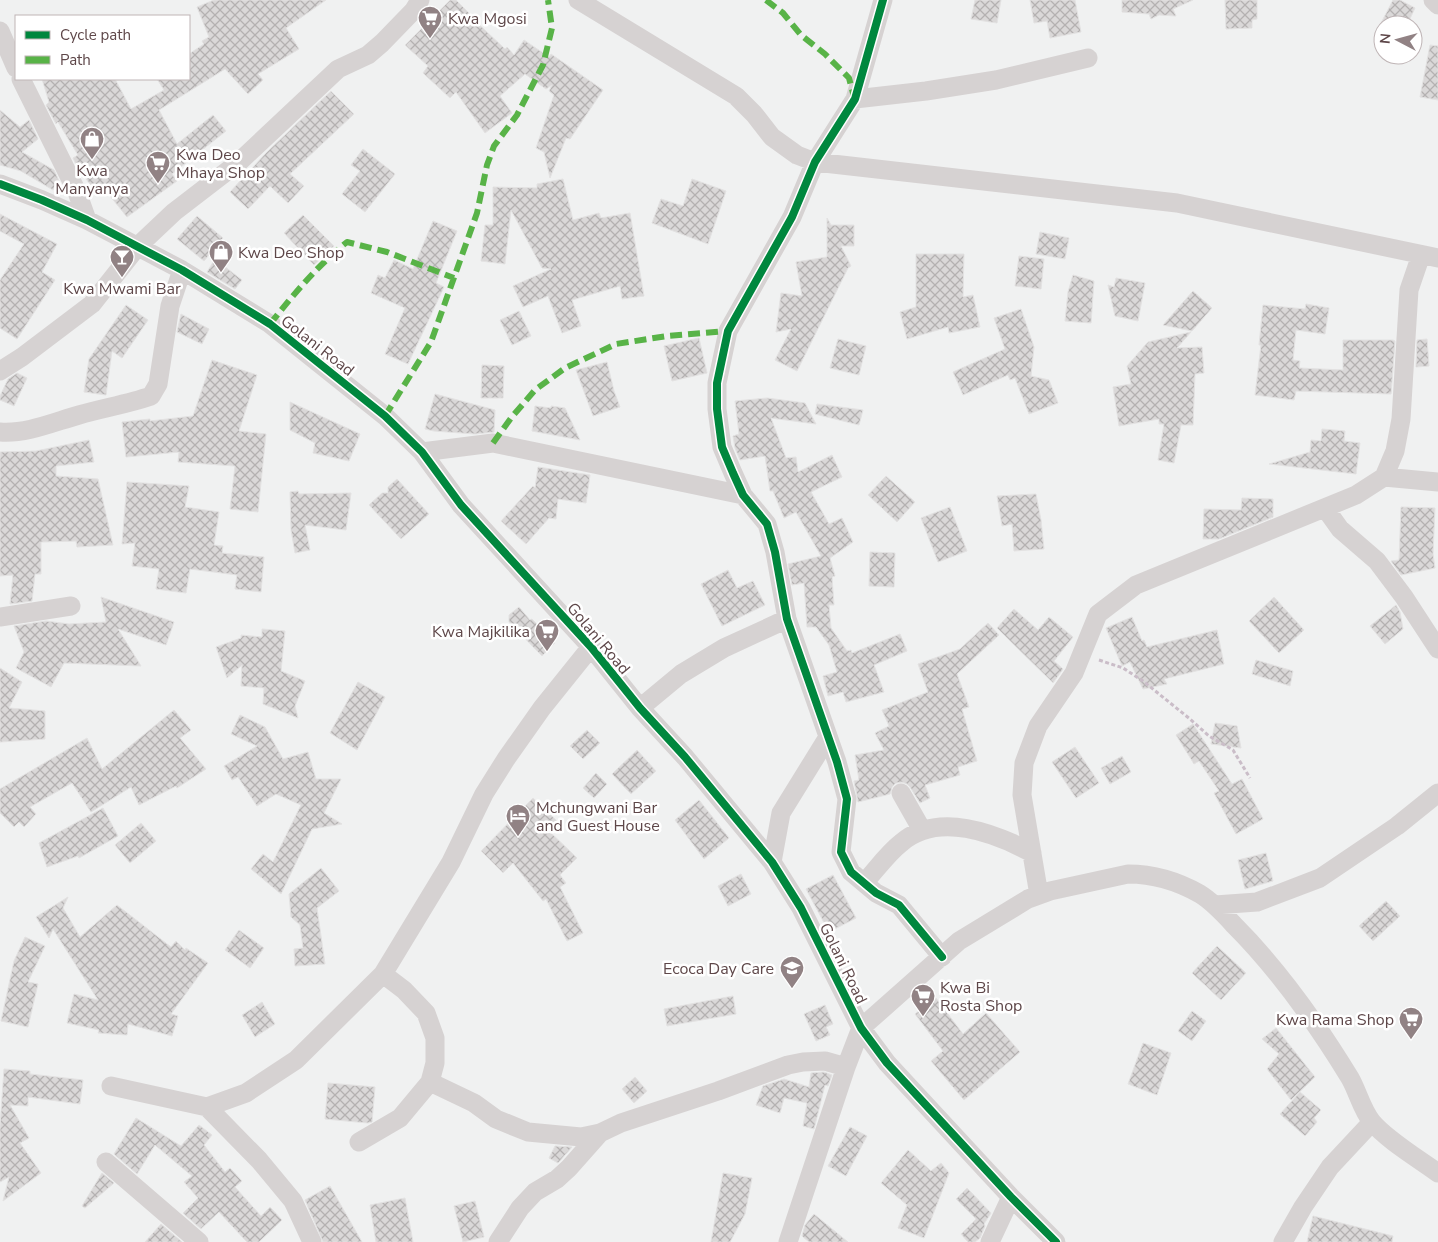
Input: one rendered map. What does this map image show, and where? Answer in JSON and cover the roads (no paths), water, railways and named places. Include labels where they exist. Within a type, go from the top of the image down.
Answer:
[{"type":"street","points":[[0,371],[22,357],[92,304],[138,246],[174,212],[239,162],[338,69],[368,55],[382,43],[414,10],[420,0]]},
{"type":"street","points":[[578,0],[736,96],[754,114],[772,137],[796,155],[815,162],[1178,203],[1430,257],[1409,290],[1401,419],[1395,451],[1384,477],[1356,495],[1136,585],[1098,614],[1074,673],[1038,726],[1024,763],[1022,795],[1039,895]]},
{"type":"street","points":[[884,0],[855,99],[815,162],[792,217],[728,331],[718,383],[717,409],[722,446],[743,495],[767,524],[775,552],[787,619],[837,762],[847,799],[841,852],[851,872],[876,893],[899,904],[942,957]]},
{"type":"street","points":[[1432,0],[1438,5]]},
{"type":"street","points":[[0,31],[15,66]]},
{"type":"street","points":[[855,99],[926,91],[996,80],[1088,58]]},
{"type":"street","points":[[22,80],[78,192],[87,220]]},
{"type":"street","name":"Golani Road","points":[[0,184],[87,220],[138,246],[182,270],[270,324],[385,416],[422,452],[461,505],[591,647],[640,708],[685,757],[772,862],[801,908],[861,1028],[887,1063],[1011,1197],[1056,1242]]},
{"type":"street","points":[[0,432],[26,430],[50,425],[80,414],[151,396],[158,384],[170,306],[182,270]]},
{"type":"street","points":[[422,452],[493,443],[743,495]]},
{"type":"street","points":[[1384,477],[1438,482]]},
{"type":"street","points":[[1325,508],[1340,529],[1377,561],[1404,597],[1438,650]]},
{"type":"street","points":[[0,617],[71,606]]},
{"type":"street","points":[[640,708],[681,674],[724,648],[787,619]]},
{"type":"street","points":[[111,1086],[207,1107],[246,1093],[296,1060],[383,974],[451,862],[484,794],[506,759],[542,708],[591,647]]},
{"type":"street","points":[[772,862],[782,813],[828,736]]},
{"type":"street","points":[[901,793],[922,830]]},
{"type":"street","points":[[1215,905],[1257,902],[1320,878],[1397,826],[1438,793]]},
{"type":"street","points":[[864,883],[901,842],[922,830],[942,828],[975,829],[1008,840],[1032,852]]},
{"type":"street","points":[[788,1242],[861,1028],[959,941],[1028,899],[1128,874],[1141,874],[1169,881],[1200,894],[1215,905],[1249,940],[1291,991],[1350,1078],[1372,1122],[1384,1134],[1438,1173]]},
{"type":"street","points":[[359,1142],[400,1118],[430,1082],[435,1064],[435,1038],[426,1013],[404,990],[383,974]]},
{"type":"street","points":[[430,1082],[474,1103],[496,1119],[528,1132],[581,1137],[600,1133],[621,1123],[718,1091],[788,1065],[825,1061],[846,1068]]},
{"type":"street","points":[[207,1107],[259,1160],[293,1201],[312,1242]]},
{"type":"street","points":[[1283,1242],[1303,1207],[1330,1168],[1372,1122]]},
{"type":"street","points":[[498,1242],[520,1208],[535,1192],[557,1179],[569,1168],[600,1133]]},
{"type":"street","points":[[106,1162],[199,1242]]},
{"type":"street","points":[[990,1242],[1011,1197]]},
{"type":"place","name":"Kwa Mgosi","points":[[430,39]]},
{"type":"place","name":"Kwa Manyanya","points":[[92,160]]},
{"type":"place","name":"Kwa Deo Mhaya Shop","points":[[158,184]]},
{"type":"place","name":"Kwa Deo Shop","points":[[221,273]]},
{"type":"place","name":"Kwa Mwami Bar","points":[[122,278]]},
{"type":"place","name":"Kwa Majkilika","points":[[547,652]]},
{"type":"place","name":"Mchungwani Bar and Guest House","points":[[518,837]]},
{"type":"place","name":"Ecoca Day Care","points":[[792,989]]},
{"type":"place","name":"Kwa Bi Rosta Shop","points":[[923,1017]]},
{"type":"place","name":"Kwa Rama Shop","points":[[1411,1040]]}]
